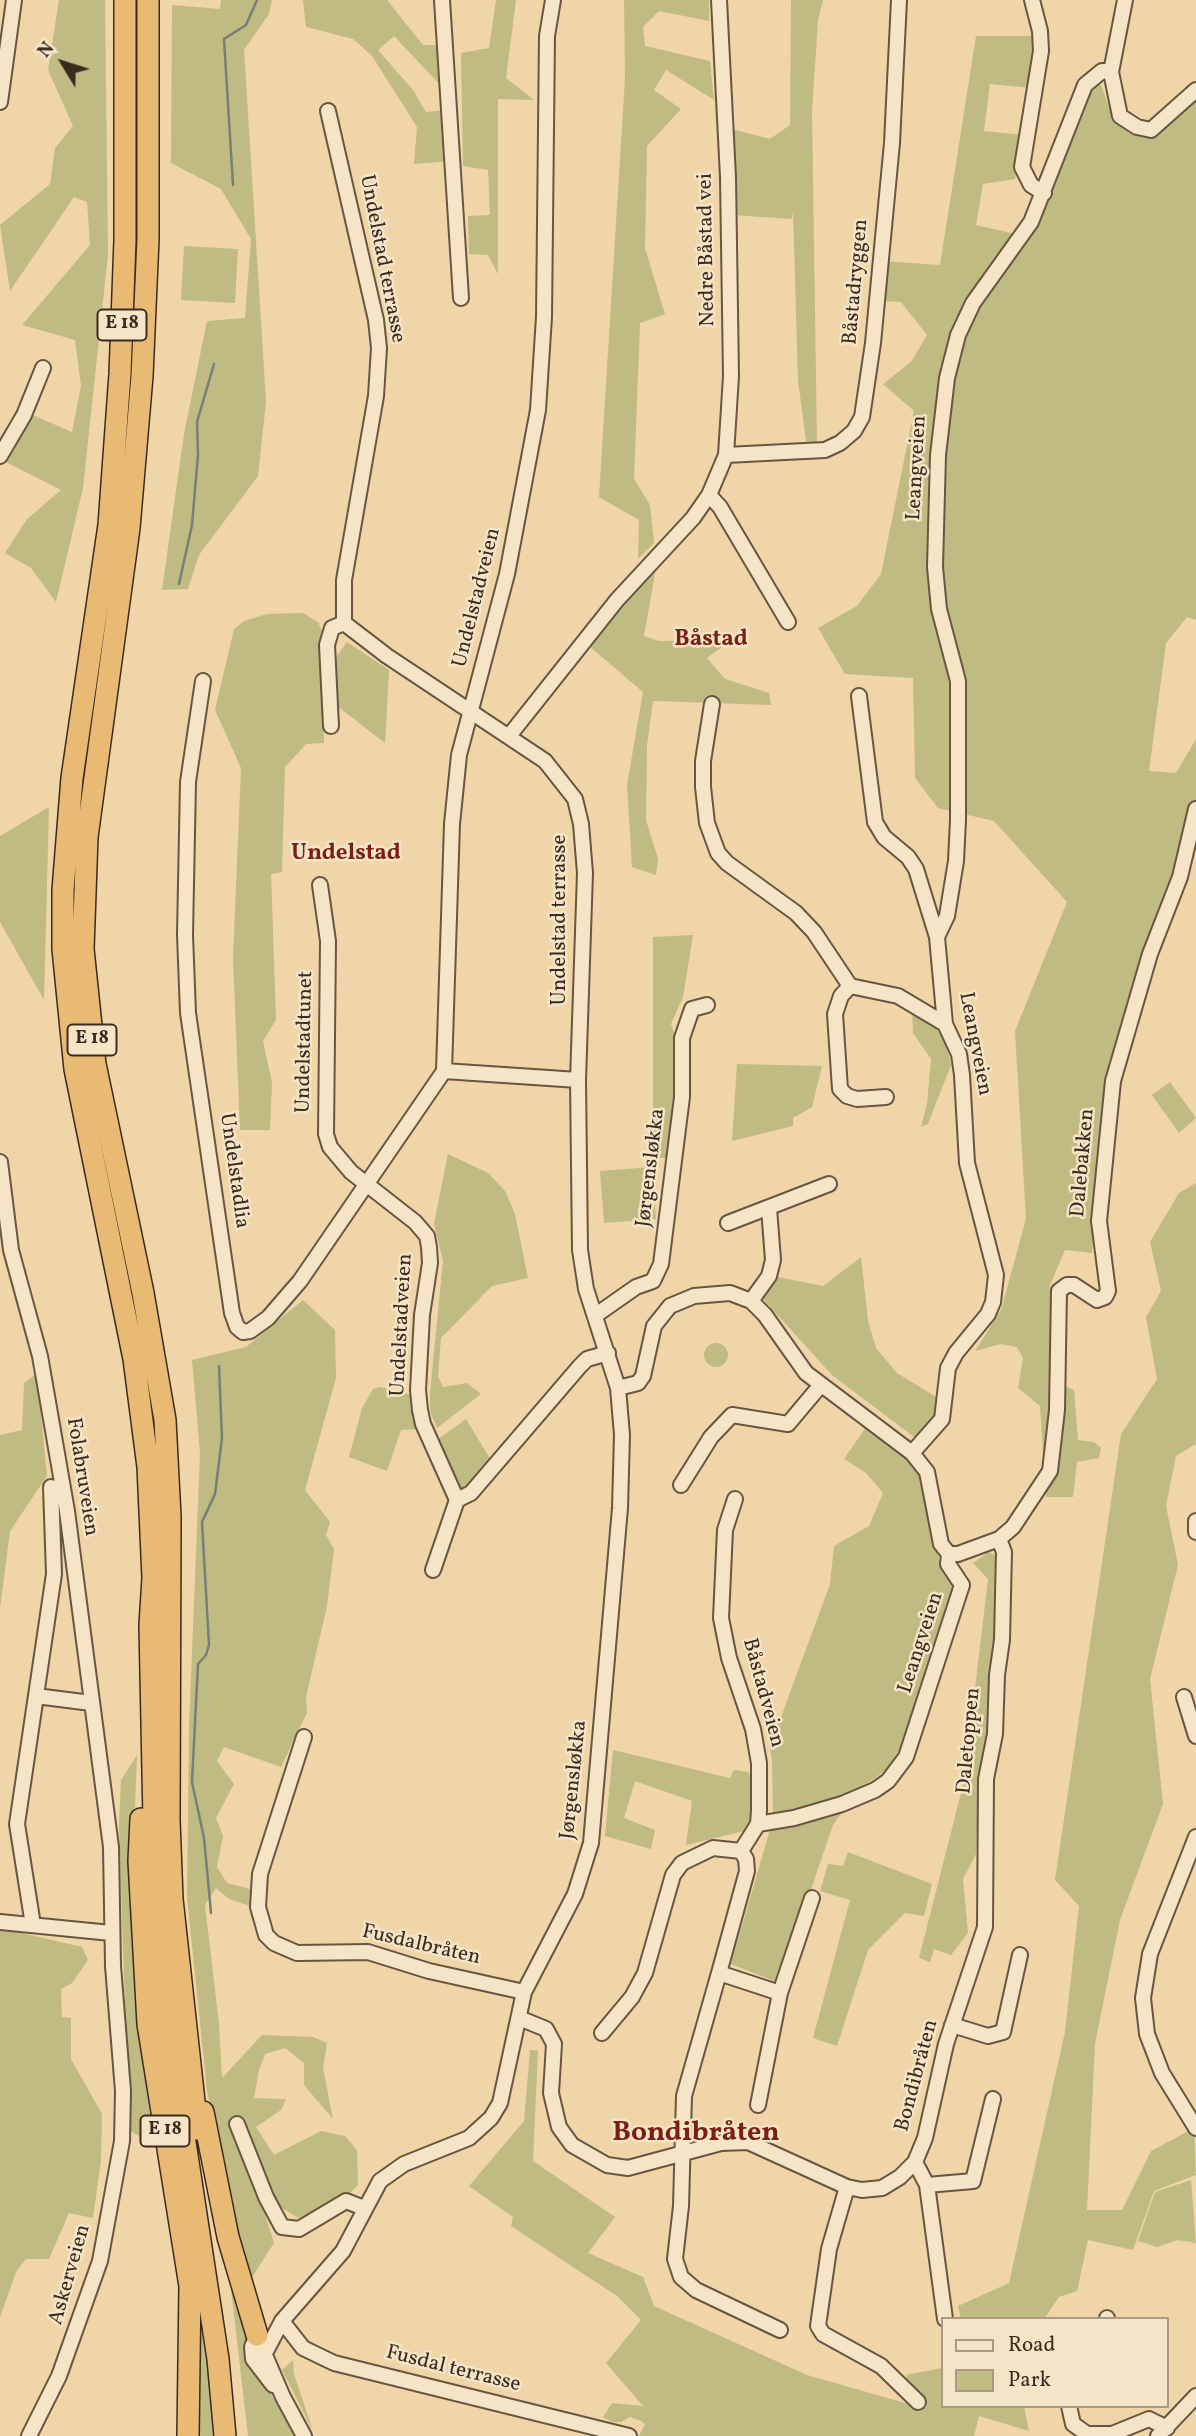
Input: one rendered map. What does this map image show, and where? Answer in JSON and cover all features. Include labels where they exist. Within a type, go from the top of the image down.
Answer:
[{"type":"highway","name":"E 18","points":[[125,0],[126,150],[120,374],[109,525],[69,806],[63,949],[75,1069],[132,1346],[151,1518],[150,1625],[139,1861],[148,2024],[190,2286],[188,2436]]},
{"type":"highway","name":"E 18","points":[[148,0],[148,239],[142,376],[129,528],[87,837],[83,949],[95,1064],[143,1293],[164,1420],[171,1579],[169,1820],[176,1952],[239,2436]]},
{"type":"highway","name":"E 18","points":[[150,1625],[160,1952],[167,2024],[218,2359],[225,2436]]},
{"type":"highway","name":"E 18","points":[[191,2076],[203,2112],[228,2237],[261,2344]]},
{"type":"street","points":[[0,102],[14,0]]},
{"type":"street","points":[[442,0],[461,298]]},
{"type":"street","name":"Undelstadveien","points":[[444,1071],[454,789],[470,710],[510,564],[538,410],[544,317],[547,36],[553,0]]},
{"type":"street","name":"Nedre Båstad vei","points":[[509,736],[617,600],[693,518],[709,495],[726,455],[731,376],[728,177],[719,0]]},
{"type":"street","name":"Båstadryggen","points":[[726,455],[825,450],[840,443],[854,431],[862,417],[873,343],[892,143],[899,0]]},
{"type":"street","points":[[1032,0],[1040,31],[1041,51],[1022,167],[1031,185],[1044,193]]},
{"type":"street","points":[[1125,0],[1111,72],[1120,116],[1137,127],[1152,130],[1196,90]]},
{"type":"street","name":"Leangveien","points":[[758,1824],[794,1818],[842,1804],[875,1790],[898,1768],[911,1745],[961,1595],[961,1585],[948,1564],[949,1553],[941,1544],[926,1472],[912,1453],[942,1419],[948,1368],[956,1353],[988,1314],[996,1289],[994,1260],[967,1163],[959,1054],[945,1024],[942,968],[937,937],[947,916],[956,861],[958,820],[958,681],[939,609],[935,567],[941,414],[960,329],[973,303],[1031,222],[1085,85],[1102,71],[1111,72]]},
{"type":"street","name":"Undelstad terrasse","points":[[328,111],[376,320],[379,348],[376,396],[344,580],[344,623],[387,656],[545,761],[575,799],[581,824],[585,873],[578,1080]]},
{"type":"street","points":[[0,456],[23,415],[43,368]]},
{"type":"street","points":[[709,495],[720,507],[788,622]]},
{"type":"street","points":[[331,726],[327,645],[332,628],[344,623]]},
{"type":"street","name":"Undelstadlia","points":[[203,681],[188,782],[188,1013],[237,1327],[243,1332],[250,1331],[268,1318],[300,1281],[444,1071]]},
{"type":"street","points":[[859,696],[865,764],[875,822],[884,837],[908,857],[916,869],[937,937]]},
{"type":"street","points":[[712,704],[703,761],[711,839],[727,863],[805,923],[850,986],[898,996],[945,1024]]},
{"type":"street","name":"Dalebakken","points":[[999,1539],[1013,1527],[1049,1471],[1057,1410],[1059,1291],[1066,1285],[1074,1285],[1097,1300],[1105,1297],[1108,1291],[1099,1221],[1113,1081],[1150,954],[1180,877],[1196,809]]},
{"type":"street","name":"Undelstadtunet","points":[[320,885],[328,941],[326,1134],[337,1159],[366,1184]]},
{"type":"street","points":[[850,986],[841,996],[835,1014],[840,1088],[847,1096],[857,1099],[886,1097]]},
{"type":"street","name":"Jørgensløkka","points":[[596,1315],[636,1287],[653,1280],[661,1264],[682,1097],[682,1038],[692,1009],[707,1006]]},
{"type":"street","points":[[444,1071],[578,1080]]},
{"type":"street","name":"Jørgensløkka","points":[[261,2344],[343,2251],[372,2191],[387,2174],[469,2138],[491,2118],[500,2103],[506,2082],[524,1992],[575,1894],[592,1843],[620,1507],[622,1435],[618,1388],[586,1289],[580,1250],[578,1080]]},
{"type":"street","name":"Folabruveien","points":[[0,1162],[11,1250],[40,1356],[65,1499],[111,1847],[111,1933]]},
{"type":"street","name":"Undelstadveien","points":[[366,1184],[403,1211],[427,1236],[430,1263],[422,1315],[418,1390],[420,1410],[423,1424],[457,1500]]},
{"type":"street","points":[[729,1223],[829,1184]]},
{"type":"street","points":[[751,1301],[769,1276],[773,1259],[769,1208]]},
{"type":"street","points":[[618,1388],[638,1383],[643,1376],[654,1326],[670,1306],[694,1296],[717,1292],[751,1301],[765,1315],[791,1356],[820,1386],[912,1453]]},
{"type":"street","points":[[433,1570],[457,1500],[471,1493],[587,1359],[608,1353]]},
{"type":"street","points":[[681,1485],[720,1424],[732,1415],[788,1431],[820,1386]]},
{"type":"street","points":[[33,1925],[17,1824],[54,1574],[51,1487]]},
{"type":"street","name":"Båstadveien","points":[[735,1499],[725,1530],[721,1618],[729,1658],[753,1730],[759,1763],[758,1824]]},
{"type":"street","points":[[1196,1521],[1196,1532]]},
{"type":"street","points":[[949,1553],[958,1554],[999,1539]]},
{"type":"street","name":"Daletoppen","points":[[962,1998],[986,1918],[986,1779],[995,1734],[997,1675],[1002,1640],[1004,1552],[999,1539]]},
{"type":"street","points":[[36,1696],[91,1703]]},
{"type":"street","points":[[1184,1697],[1196,1736]]},
{"type":"street","name":"Fusdalbråten","points":[[304,1737],[260,1874],[258,1907],[266,1935],[274,1943],[297,1953],[368,1952],[429,1971],[524,1992]]},
{"type":"street","points":[[741,1851],[758,1824]]},
{"type":"street","points":[[1196,1838],[1150,1954],[1143,1998],[1147,2034],[1162,2073],[1196,2129]]},
{"type":"street","points":[[603,2033],[632,1997],[645,1973],[673,1875],[682,1863],[713,1848],[741,1851]]},
{"type":"street","points":[[741,1851],[746,1859],[747,1871],[684,2095],[675,2259],[681,2277],[696,2290],[780,2330]]},
{"type":"street","points":[[758,2105],[779,1993],[812,1898]]},
{"type":"street","points":[[0,1922],[111,1933]]},
{"type":"street","name":"Askerveien","points":[[29,2436],[59,2376],[94,2283],[109,2217],[123,2117],[111,1933]]},
{"type":"street","points":[[952,2025],[988,2036],[1003,2032],[1020,1955]]},
{"type":"street","points":[[719,1973],[779,1993]]},
{"type":"street","name":"Bondibråten","points":[[519,2018],[540,2026],[550,2035],[554,2044],[551,2092],[559,2127],[572,2145],[607,2165],[628,2168],[721,2143],[748,2142],[847,2187],[882,2188],[900,2177],[915,2162],[925,2138],[952,2025],[962,1998]]},
{"type":"street","points":[[926,2185],[968,2184],[973,2181],[993,2099]]},
{"type":"street","points":[[237,2123],[265,2197],[282,2227],[299,2229],[346,2201],[364,2208]]},
{"type":"street","points":[[915,2162],[926,2185],[945,2317]]},
{"type":"street","points":[[847,2187],[829,2249],[818,2326],[824,2334],[881,2366],[918,2402]]},
{"type":"street","name":"Jørgensløkka","points":[[261,2344],[282,2321]]},
{"type":"street","name":"Fusdal terrasse","points":[[282,2321],[303,2348],[334,2363],[629,2436]]},
{"type":"street","points":[[283,2397],[253,2359],[252,2347],[261,2344],[283,2397],[304,2436]]},
{"type":"street","points":[[1069,2408],[1073,2424],[1087,2434],[1112,2434],[1150,2419],[1163,2432],[1196,2396]]},
{"type":"green space","points":[[59,0],[105,0],[108,255],[83,488],[56,602],[31,568],[5,553],[27,519],[61,490],[2,460],[28,413],[72,432],[81,386],[75,340],[22,325],[90,245],[87,202],[74,197],[10,291],[0,225],[50,184],[55,148],[73,126],[48,70]]},
{"type":"green space","points":[[221,0],[272,0],[269,14],[244,50],[266,402],[258,476],[199,555],[188,589],[162,590],[184,434],[207,321],[245,318],[251,239],[221,189],[171,163],[172,5],[220,9]]},
{"type":"green space","points":[[303,0],[387,0],[423,45],[441,45],[445,90],[394,36],[378,50],[413,90],[426,112],[447,110],[450,161],[414,164],[417,127],[372,56],[353,39],[306,27]]},
{"type":"green space","points":[[496,0],[516,0],[506,78],[534,100],[498,99],[498,274],[488,255],[469,254],[468,216],[490,215],[488,170],[463,166],[461,53],[489,48]]},
{"type":"green space","points":[[624,0],[709,0],[709,21],[659,11],[643,27],[645,46],[710,61],[714,100],[666,70],[654,90],[681,109],[647,146],[645,248],[665,314],[640,323],[634,479],[650,505],[654,543],[638,559],[639,520],[599,497],[625,78]]},
{"type":"green space","points":[[791,0],[823,0],[818,20],[812,111],[817,446],[807,447],[798,381],[793,210],[792,219],[732,215],[731,129],[770,139],[790,125]]},
{"type":"green space","points":[[976,36],[1038,36],[1031,88],[990,84],[984,131],[1023,135],[1015,179],[983,184],[976,225],[1024,236],[1044,211],[1090,84],[1101,85],[1113,118],[1133,134],[1162,131],[1196,98],[1196,620],[1187,617],[1166,643],[1149,771],[1176,773],[1196,739],[1196,836],[1136,982],[1105,1079],[1092,1253],[1065,1250],[1050,1285],[1052,1380],[1074,1390],[1078,1440],[1094,1442],[1101,1448],[1099,1458],[1077,1462],[1073,1497],[1046,1497],[1040,1406],[1018,1388],[1023,1358],[1017,1347],[1001,1344],[975,1351],[1001,1310],[1026,1219],[1015,1031],[1067,902],[994,821],[938,808],[915,778],[913,678],[845,674],[818,628],[857,606],[881,574],[914,411],[883,384],[911,362],[927,335],[901,302],[880,301],[882,261],[940,265]]},
{"type":"green space","points":[[184,246],[238,249],[235,303],[181,300]]},
{"type":"green space","points":[[656,568],[644,636],[659,641],[731,640],[707,658],[725,679],[769,693],[771,705],[653,701],[647,745],[646,820],[658,859],[656,875],[632,867],[627,785],[643,692],[589,646]]},
{"type":"green space","points":[[303,613],[318,622],[323,634],[324,743],[306,744],[285,767],[282,872],[271,874],[276,1020],[263,1041],[272,1083],[270,1130],[240,1130],[233,958],[241,768],[215,710],[234,629],[244,621],[267,614]]},
{"type":"green space","points":[[347,642],[389,670],[385,743],[337,706],[330,665]]},
{"type":"green space","points":[[49,807],[44,1000],[0,922],[0,836]]},
{"type":"green space","points":[[693,935],[683,997],[671,1024],[679,1048],[669,1158],[653,1158],[653,937]]},
{"type":"green space","points":[[912,1009],[933,1024],[946,1043],[951,1065],[928,1124],[921,1127],[927,1104],[931,1059],[913,1033]]},
{"type":"green space","points":[[737,1064],[822,1066],[812,1107],[793,1118],[793,1126],[732,1141]]},
{"type":"green space","points":[[1170,1082],[1196,1118],[1179,1133],[1152,1095]]},
{"type":"green space","points":[[448,1154],[488,1173],[505,1191],[515,1214],[528,1278],[492,1286],[441,1338],[438,1376],[443,1387],[467,1383],[481,1394],[437,1428],[430,1411],[430,1393],[443,1261],[434,1224]]},
{"type":"green space","points":[[652,1167],[656,1219],[604,1223],[600,1171]]},
{"type":"green space","points":[[1196,1183],[1196,1444],[1176,1456],[1166,1506],[1178,1565],[1150,1679],[1163,1804],[1120,1920],[1095,2044],[1087,2210],[1122,2210],[1151,2151],[1194,2128],[1196,2175],[1154,2191],[1133,2250],[1088,2240],[1077,2291],[1059,2297],[1045,2317],[961,2317],[958,2306],[1009,2283],[1065,2032],[1079,1906],[1055,1880],[1121,1434],[1157,1379],[1146,1317],[1161,1291],[1150,1242],[1179,1193]]},
{"type":"green space","points":[[861,1257],[868,1321],[876,1348],[897,1373],[938,1398],[933,1425],[914,1437],[832,1375],[763,1299],[778,1277],[823,1286]]},
{"type":"green space","points":[[303,1300],[335,1330],[336,1378],[305,1490],[330,1522],[326,1535],[334,1549],[327,1606],[306,1697],[307,1713],[281,1767],[224,1747],[217,1761],[234,1784],[216,1818],[223,1836],[217,1867],[227,1883],[250,1889],[250,1906],[229,1899],[216,1888],[205,1905],[219,2024],[222,2078],[262,2035],[313,2037],[327,2043],[323,2068],[333,2119],[304,2085],[304,2063],[285,2048],[265,2054],[254,2098],[286,2099],[281,2110],[256,2127],[274,2155],[321,2131],[345,2136],[357,2150],[358,2185],[342,2201],[298,2218],[279,2206],[265,2214],[274,2243],[249,2282],[224,2181],[207,2090],[187,1897],[189,1727],[200,1453],[192,1360],[246,1347]]},
{"type":"green space","points":[[716,1343],[727,1350],[728,1355],[721,1366],[716,1367],[705,1360],[704,1355],[711,1344]]},
{"type":"green space","points":[[37,1373],[47,1476],[10,1531],[0,1608],[0,1435],[22,1430],[24,1383]]},
{"type":"green space","points":[[380,1387],[416,1396],[421,1429],[401,1430],[387,1471],[349,1457],[362,1408],[373,1389]]},
{"type":"green space","points":[[466,1419],[492,1462],[466,1490],[460,1490],[437,1440]]},
{"type":"green space","points":[[866,1427],[916,1460],[927,1483],[939,1560],[958,1591],[905,1741],[885,1771],[860,1788],[833,1825],[779,1983],[731,1964],[773,1819],[772,1760],[767,1734],[781,1717],[830,1584],[834,1546],[869,1526],[883,1493],[866,1473],[844,1459]]},
{"type":"green space","points":[[989,1552],[999,1558],[994,1661],[990,1674],[987,1743],[979,1781],[976,1854],[963,1879],[968,1933],[951,1955],[934,1949],[930,1962],[919,1958],[964,1781],[988,1579],[973,1563]]},
{"type":"green space","points":[[613,1750],[730,1778],[734,1770],[749,1772],[753,1794],[748,1830],[686,1845],[692,1801],[635,1781],[624,1818],[655,1830],[651,1849],[605,1836]]},
{"type":"green space","points":[[137,1755],[134,1831],[142,2045],[153,2142],[150,2143],[129,2130],[119,1825],[121,1780]]},
{"type":"green space","points":[[848,1852],[932,1884],[924,1916],[905,1913],[868,1950],[837,2046],[813,2038],[850,1900],[820,1891],[828,1864],[843,1866]]},
{"type":"green space","points":[[145,1853],[219,2436],[193,2436]]},
{"type":"green space","points":[[0,1928],[82,1947],[88,1960],[72,1983],[61,1989],[62,2017],[71,2018],[71,2059],[102,2114],[101,2160],[93,2218],[69,2213],[49,2259],[26,2259],[16,2272],[0,2317]]},
{"type":"green space","points":[[530,2050],[538,2050],[533,2161],[615,2217],[588,2253],[643,2277],[654,2306],[807,2375],[912,2405],[906,2375],[940,2368],[940,2408],[1024,2408],[1029,2431],[979,2416],[974,2436],[639,2436],[645,2424],[641,2421],[630,2417],[621,2422],[612,2422],[603,2417],[612,2403],[643,2406],[606,2363],[641,2320],[617,2296],[511,2226],[513,2217],[469,2186],[524,2121]]},
{"type":"green space","points":[[1191,2180],[1196,2243],[1178,2240],[1157,2247],[1138,2241],[1155,2192]]},
{"type":"green space","points":[[230,2280],[264,2382],[295,2436],[248,2436]]},
{"type":"green space","points":[[293,2360],[294,2374],[313,2431],[282,2370]]},
{"type":"waterway","points":[[233,185],[224,39],[246,25],[257,0]]},
{"type":"waterway","points":[[179,584],[192,525],[198,455],[197,422],[214,364]]},
{"type":"waterway","points":[[211,1913],[204,1838],[192,1782],[198,1664],[206,1655],[209,1645],[202,1522],[215,1494],[222,1438],[219,1366]]},
{"type":"district","name":"Båstad","points":[[711,641]]},
{"type":"district","name":"Undelstad","points":[[346,855]]},
{"type":"district","name":"Bondibråten","points":[[696,2135]]}]
